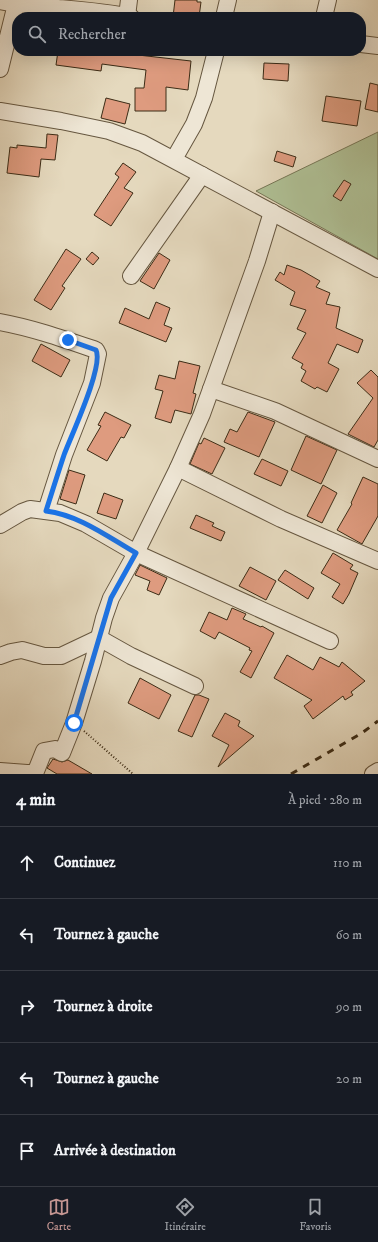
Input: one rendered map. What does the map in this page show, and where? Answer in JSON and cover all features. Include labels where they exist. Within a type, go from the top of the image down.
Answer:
[{"type":"street","points":[[129,0],[129,12]]},
{"type":"street","points":[[225,12],[228,0]]},
{"type":"street","points":[[325,12],[328,0]]},
{"type":"street","points":[[0,1],[92,12]]},
{"type":"street","points":[[14,12],[17,2]]},
{"type":"street","points":[[0,69],[12,22]]},
{"type":"street","points":[[366,45],[378,46]]},
{"type":"street","points":[[174,159],[196,118],[204,98],[215,56]]},
{"type":"street","points":[[0,111],[109,131],[142,143],[378,269]]},
{"type":"street","points":[[131,276],[202,175]]},
{"type":"street","points":[[0,771],[27,773],[36,771],[44,751],[55,749],[62,753],[74,723],[111,598],[136,553],[178,468],[202,414],[257,262],[272,212]]},
{"type":"street","points":[[0,322],[23,326],[68,340],[96,350],[98,354],[92,383],[64,455],[46,511]]},
{"type":"street","points":[[211,389],[275,411],[378,459]]},
{"type":"street","points":[[178,468],[281,519],[378,562]]},
{"type":"street","points":[[0,525],[30,509],[60,513],[86,524],[136,553],[330,641]]},
{"type":"street","points":[[0,656],[22,650],[44,656],[61,656],[99,638]]},
{"type":"street","points":[[99,638],[131,656],[195,686]]},
{"type":"street","points":[[373,774],[378,771]]},
{"type":"path","points":[[74,723],[133,774]]},
{"type":"green space","points":[[378,132],[378,259],[256,191]]},
{"type":"building","points":[[175,0],[197,0],[197,2],[201,2],[200,12],[174,12]]},
{"type":"building","points":[[57,56],[147,56],[191,61],[188,90],[166,87],[166,111],[135,111],[135,88],[144,88],[146,70],[102,64],[101,71],[56,65]]},
{"type":"building","points":[[264,63],[289,64],[288,81],[263,79]]},
{"type":"building","points":[[370,83],[378,85],[378,112],[365,109]]},
{"type":"building","points":[[326,96],[361,101],[357,126],[322,121]]},
{"type":"building","points":[[106,98],[130,104],[125,124],[101,118]]},
{"type":"building","points":[[47,134],[58,135],[55,160],[41,159],[39,177],[7,173],[10,147],[17,148],[17,145],[46,148]]},
{"type":"building","points":[[277,151],[296,157],[293,167],[274,161]]},
{"type":"building","points":[[123,163],[136,172],[124,188],[133,193],[111,226],[94,215],[119,177],[115,174]]},
{"type":"building","points":[[344,180],[351,184],[341,201],[333,196]]},
{"type":"building","points":[[66,249],[81,259],[62,286],[65,288],[51,310],[34,300]]},
{"type":"building","points":[[92,252],[99,258],[93,265],[86,259]]},
{"type":"building","points":[[159,253],[170,260],[154,289],[140,281]]},
{"type":"building","points":[[287,265],[301,270],[320,281],[316,287],[330,293],[326,304],[340,307],[336,328],[363,340],[358,353],[337,344],[328,363],[339,369],[327,392],[317,387],[315,389],[301,381],[306,371],[301,368],[303,364],[292,358],[306,333],[297,329],[306,310],[290,305],[295,292],[275,280],[280,272],[284,275]]},
{"type":"building","points":[[156,302],[170,308],[164,325],[172,328],[166,342],[119,323],[125,308],[149,319]]},
{"type":"building","points":[[41,344],[70,360],[61,377],[32,361]]},
{"type":"building","points":[[179,361],[200,366],[193,393],[196,394],[191,414],[175,410],[171,423],[155,418],[163,391],[155,389],[159,375],[175,379]]},
{"type":"building","points":[[371,370],[378,377],[378,440],[374,447],[348,434],[373,398],[357,383]]},
{"type":"building","points":[[105,412],[131,425],[124,438],[121,437],[107,461],[87,450],[101,426],[98,425]]},
{"type":"building","points":[[248,412],[275,422],[259,457],[224,442],[230,429],[237,432]]},
{"type":"building","points":[[306,436],[337,450],[321,484],[291,470]]},
{"type":"building","points":[[204,438],[225,448],[212,474],[190,464],[199,443],[201,444]]},
{"type":"building","points":[[262,459],[288,471],[281,486],[254,474]]},
{"type":"building","points":[[69,470],[85,475],[76,504],[60,499]]},
{"type":"building","points":[[363,477],[378,484],[378,516],[362,544],[337,530],[352,504],[351,503]]},
{"type":"building","points":[[323,485],[337,493],[322,523],[307,516]]},
{"type":"building","points":[[104,493],[123,500],[116,519],[97,513]]},
{"type":"building","points":[[196,515],[214,523],[212,526],[225,532],[221,541],[190,528]]},
{"type":"building","points":[[333,553],[353,565],[350,569],[358,573],[343,604],[332,597],[340,584],[321,573]]},
{"type":"building","points":[[140,565],[167,578],[159,595],[147,590],[150,581],[135,575]]},
{"type":"building","points":[[250,567],[276,581],[266,600],[239,586]]},
{"type":"building","points":[[285,570],[314,588],[308,599],[278,580]]},
{"type":"building","points":[[232,608],[246,614],[243,619],[261,627],[262,626],[274,633],[251,678],[240,672],[252,651],[249,650],[250,648],[219,632],[215,639],[200,631],[209,612],[227,620]]},
{"type":"building","points":[[287,655],[313,670],[320,657],[339,667],[342,662],[365,681],[351,692],[353,695],[345,700],[343,696],[313,719],[304,706],[312,700],[274,678]]},
{"type":"building","points":[[140,678],[171,695],[159,719],[128,703]]},
{"type":"building","points":[[195,695],[209,699],[192,737],[178,731]]},
{"type":"building","points":[[225,713],[240,721],[238,726],[254,736],[218,767],[229,745],[212,736]]},
{"type":"building","points":[[53,759],[62,762],[68,760],[92,774],[57,774],[47,768]]},
{"type":"railway","points":[[291,774],[362,733],[378,721]]},
{"type":"route","points":[[68,340],[96,350],[98,360],[92,383],[64,455],[46,511],[60,513],[86,524],[136,553],[111,598],[74,723]]}]
